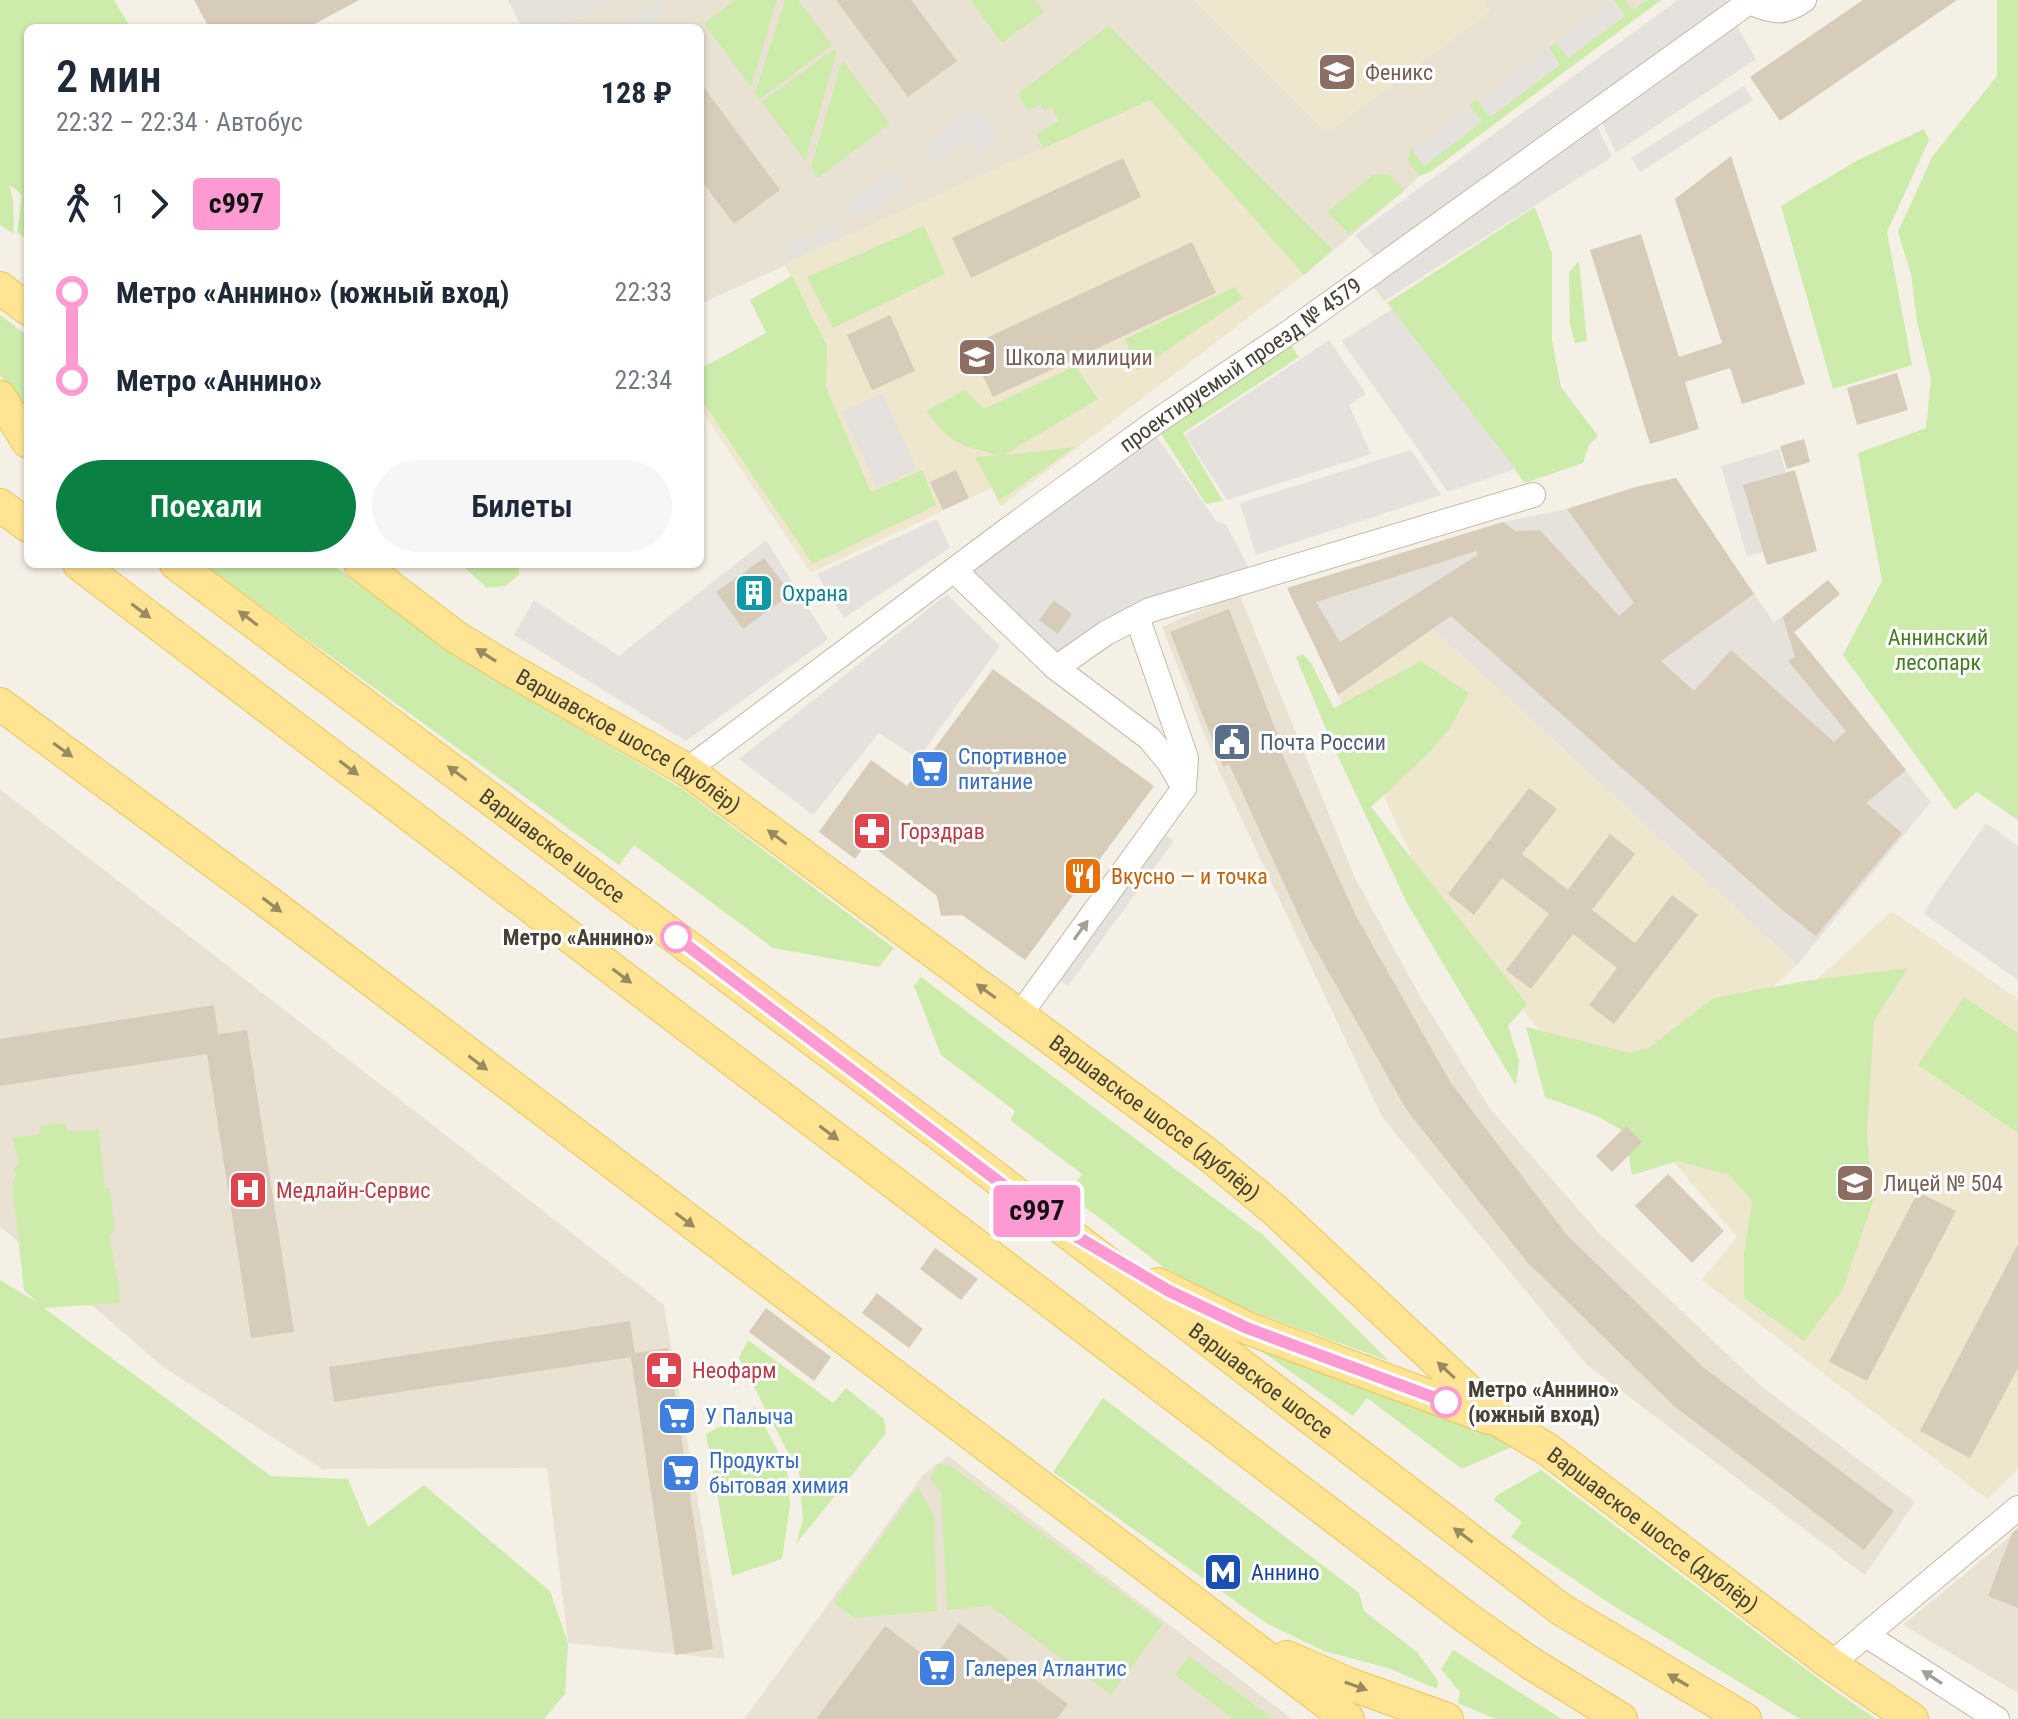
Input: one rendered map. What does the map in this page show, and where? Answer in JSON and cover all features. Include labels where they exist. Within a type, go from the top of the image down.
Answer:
[{"type":"main road","points":[[0,288],[24,306]]},
{"type":"main road","points":[[0,397],[24,436]]},
{"type":"main road","points":[[0,432],[24,450]]},
{"type":"main road","points":[[0,505],[24,523]]},
{"type":"main road","points":[[84,568],[1467,1618],[1529,1662],[1621,1719]]},
{"type":"main road","name":"Варшавское шоссе","points":[[181,568],[928,1126],[1562,1610],[1745,1719]]},
{"type":"main road","name":"Варшавское шоссе (дублёр)","points":[[365,568],[469,645],[687,770],[1206,1153],[1276,1211],[1503,1423],[1547,1449],[1831,1664],[1912,1719]]},
{"type":"main road","points":[[0,704],[276,908],[1348,1719]]},
{"type":"main road","points":[[1052,1222],[1169,1291],[1247,1328],[1503,1423]]},
{"type":"main road","points":[[1232,1634],[1349,1684],[1447,1719]]},
{"type":"street","name":"проектируемый проезд № 4579","points":[[687,770],[1157,421],[1291,331],[1749,2],[1779,12],[1793,8],[1804,0]]},
{"type":"street","points":[[1056,668],[1106,633],[1175,602],[1533,495]]},
{"type":"street","points":[[955,571],[1056,668],[1149,738],[1182,774]]},
{"type":"street","points":[[1019,1016],[1182,774],[1137,617]]},
{"type":"street","points":[[1831,1664],[2018,1508]]},
{"type":"street","points":[[1866,1635],[1997,1719]]},
{"type":"shaded area","points":[[508,0],[613,0],[563,24],[520,24]]},
{"type":"shaded area","points":[[613,0],[1661,0],[1430,172],[1419,176],[1304,275],[1150,100],[704,302],[704,24],[563,24]]},
{"type":"shaded area","points":[[657,0],[662,0],[668,8],[647,24],[624,24]]},
{"type":"shaded area","name":"Феникс","points":[[1194,0],[1483,0],[1491,11],[1327,133]]},
{"type":"shaded area","points":[[1613,0],[1625,16],[1568,58],[1556,43]]},
{"type":"shaded area","points":[[1678,0],[1726,0],[1732,8],[1378,262],[1355,235]]},
{"type":"shaded area","points":[[1737,26],[1756,59],[1616,153],[1602,122]]},
{"type":"shaded area","points":[[1549,48],[1560,64],[1490,117],[1478,101]]},
{"type":"shaded area","points":[[1744,86],[1753,100],[1640,172],[1631,158]]},
{"type":"shaded area","name":"Школа милиции","points":[[1150,99],[1304,275],[1001,506],[991,488],[811,573],[704,414],[704,386],[818,326],[784,264]]},
{"type":"shaded area","points":[[976,107],[999,137],[976,153],[965,139],[933,162],[922,147]]},
{"type":"shaded area","points":[[1470,107],[1482,122],[1424,166],[1412,150]]},
{"type":"shaded area","points":[[1597,126],[1612,157],[1384,301],[1373,286]]},
{"type":"shaded area","points":[[896,167],[908,183],[856,221],[845,205]]},
{"type":"shaded area","points":[[835,224],[840,236],[790,259],[784,247]]},
{"type":"shaded area","points":[[1392,309],[1516,469],[1448,492],[1342,341]]},
{"type":"shaded area","points":[[1329,340],[1366,394],[1349,405],[1371,454],[1227,500],[1185,435]]},
{"type":"shaded area","points":[[882,393],[917,469],[877,487],[842,412]]},
{"type":"shaded area","points":[[1152,430],[1217,522],[1226,524],[1252,574],[1057,657],[964,571]]},
{"type":"shaded area","points":[[1779,449],[1786,473],[1763,552],[1747,557],[1721,466]]},
{"type":"shaded area","points":[[1411,450],[1441,495],[1256,555],[1240,503]]},
{"type":"shaded area","points":[[1676,478],[1774,623],[1828,580],[1840,594],[1794,633],[1931,802],[1797,965],[1433,629],[1338,695],[1287,588],[1503,522],[1567,509],[1631,488]]},
{"type":"shaded area","points":[[937,519],[950,548],[844,618],[817,574]]},
{"type":"shaded area","points":[[766,540],[828,639],[686,741],[514,635],[534,600],[619,656]]},
{"type":"shaded area","points":[[1239,593],[1355,878],[1420,996],[1491,1110],[1599,1233],[1761,1386],[1915,1502],[1865,1575],[1587,1365],[1382,1117],[1220,773],[1162,627]]},
{"type":"shaded area","points":[[947,594],[1000,646],[918,759],[879,733],[813,815],[739,759]]},
{"type":"shaded area","points":[[1433,629],[1797,965],[1631,1117],[1540,1030],[1437,913],[1338,695]]},
{"type":"shaded area","points":[[0,789],[664,1305],[725,1659],[568,1643],[547,1468],[322,1469],[162,1366],[0,1226]]},
{"type":"shaded area","points":[[1986,823],[2018,846],[2018,980],[1923,913]]},
{"type":"shaded area","points":[[1160,831],[1174,841],[1068,986],[1054,976]]},
{"type":"shaded area","name":"Лицей № 504","points":[[1892,911],[2018,999],[2018,1469],[1987,1499],[1702,1280],[1737,1237],[1645,1128]]},
{"type":"shaded area","points":[[948,1456],[1292,1719],[744,1719],[923,1475]]},
{"type":"shaded area","points":[[2018,1530],[2018,1693],[1903,1625]]},
{"type":"green space","points":[[0,0],[114,0],[129,24],[24,24],[24,237],[17,232],[22,195],[9,185],[13,200],[14,234],[0,225]]},
{"type":"green space","points":[[735,0],[777,0],[751,87],[704,24]]},
{"type":"green space","points":[[785,0],[798,0],[832,45],[760,99],[755,93]]},
{"type":"green space","points":[[970,0],[1034,0],[1045,11],[1002,43]]},
{"type":"green space","points":[[1614,0],[1624,0],[1633,10],[1647,0],[1661,0],[1430,172],[1419,176],[1408,161],[1411,147],[1424,165],[1482,122],[1469,105],[1477,99],[1490,117],[1560,65],[1549,48],[1556,43],[1568,58],[1625,15]]},
{"type":"green space","name":"Аннинский лесопарк","points":[[1997,0],[2018,0],[2018,820],[1977,792],[1955,810],[1843,655],[1882,581],[1858,453],[1926,428],[1931,379],[1917,322],[1911,274],[1898,232],[1932,157],[1997,76]]},
{"type":"green space","points":[[1107,27],[1333,250],[1304,275],[1150,100],[1044,148],[1036,135],[1059,120],[1051,107],[1045,111],[1040,104],[1028,111],[1019,96],[1020,92]]},
{"type":"green space","points":[[834,49],[837,52],[805,161],[762,102]]},
{"type":"green space","points":[[842,60],[890,124],[818,178],[811,168]]},
{"type":"green space","points":[[1924,129],[1929,140],[1887,232],[1912,365],[1833,389],[1781,206],[1858,160]]},
{"type":"green space","points":[[1386,174],[1404,191],[1349,234],[1327,212],[1373,175]]},
{"type":"green space","points":[[1535,207],[1552,253],[1552,340],[1561,387],[1598,436],[1589,445],[1583,463],[1525,483],[1387,303]]},
{"type":"green space","points":[[924,226],[945,274],[833,328],[807,277]]},
{"type":"green space","points":[[1579,261],[1587,341],[1575,343],[1570,325],[1569,272]]},
{"type":"green space","points":[[792,276],[827,346],[826,388],[871,492],[922,470],[936,505],[813,564],[704,404],[704,367],[766,333],[750,300]]},
{"type":"green space","points":[[1234,287],[1243,298],[1137,371],[1125,339]]},
{"type":"green space","points":[[0,315],[24,333],[24,413],[0,375]]},
{"type":"green space","points":[[1289,342],[1299,357],[1183,433],[1223,501],[1206,504],[1158,429]]},
{"type":"green space","points":[[1075,366],[1098,399],[1004,455],[1075,447],[999,501],[975,457],[998,455],[956,442],[926,411],[965,390],[984,409]]},
{"type":"green space","points":[[209,568],[337,568],[455,656],[681,788],[894,948],[879,967],[773,948],[634,845],[619,865]]},
{"type":"green space","points":[[465,568],[519,568],[519,575],[505,586],[487,588]]},
{"type":"green space","points":[[1303,654],[1311,663],[1334,708],[1421,661],[1469,693],[1450,728],[1426,756],[1371,807],[1527,1004],[1508,1026],[1519,1060],[1516,1086],[1407,903],[1333,746],[1296,657]]},
{"type":"green space","points":[[1908,968],[1874,1021],[1867,1135],[1873,1201],[1843,1289],[1804,1341],[1744,1298],[1744,1254],[1752,1201],[1729,1175],[1678,1161],[1632,1175],[1625,1132],[1597,1116],[1545,1097],[1526,1027],[1630,1053],[1649,1048],[1713,998],[1805,981]]},
{"type":"green space","points":[[921,977],[1264,1236],[1389,1361],[1231,1304],[1162,1266],[1068,1194],[1082,1174],[1010,1120],[1015,1111],[941,1055],[914,986]]},
{"type":"green space","points":[[1964,997],[2018,1033],[2018,1133],[1918,1065]]},
{"type":"green space","points":[[66,1123],[67,1131],[99,1130],[105,1188],[110,1188],[115,1232],[109,1234],[120,1293],[119,1303],[44,1308],[271,1476],[348,1479],[368,1527],[424,1485],[550,1591],[568,1643],[565,1694],[544,1719],[0,1719],[0,1280],[38,1303],[24,1290],[12,1182],[17,1175],[13,1169],[19,1165],[12,1137],[39,1135],[41,1125]]},
{"type":"green space","points":[[748,1340],[833,1403],[846,1388],[884,1419],[886,1433],[796,1544],[803,1519],[799,1474],[739,1358]]},
{"type":"green space","points":[[1254,1346],[1498,1432],[1516,1445],[1462,1469],[1367,1398],[1353,1416]]},
{"type":"green space","points":[[1103,1398],[1359,1593],[1364,1611],[1417,1652],[1438,1681],[1437,1689],[1388,1668],[1324,1651],[1266,1623],[1053,1472]]},
{"type":"green space","points":[[755,1407],[787,1469],[790,1506],[782,1559],[732,1576],[706,1434]]},
{"type":"green space","points":[[939,1463],[951,1466],[1163,1624],[1111,1695],[990,1606],[947,1610],[941,1492],[930,1478]]},
{"type":"green space","points":[[1541,1470],[1876,1719],[1800,1719],[1612,1605],[1511,1537],[1522,1522],[1494,1500]]},
{"type":"green space","points":[[918,1487],[934,1515],[937,1611],[855,1618],[834,1603]]},
{"type":"green space","points":[[1453,1650],[1562,1719],[1496,1719],[1458,1703],[1460,1692],[1441,1669]]},
{"type":"green space","points":[[1189,1656],[1273,1719],[1234,1719],[1175,1675]]},
{"type":"building","points":[[194,0],[359,0],[314,24],[207,24]]},
{"type":"building","points":[[836,0],[911,0],[957,61],[908,97]]},
{"type":"building","points":[[1863,0],[1957,0],[1780,121],[1750,77]]},
{"type":"building","points":[[704,87],[780,190],[734,224],[704,184]]},
{"type":"building","points":[[1731,156],[1805,384],[1742,404],[1730,368],[1685,382],[1699,429],[1650,444],[1590,250],[1641,234],[1679,357],[1722,343],[1675,199]]},
{"type":"building","points":[[1123,158],[1141,197],[971,278],[952,238]]},
{"type":"building","points":[[1192,242],[1216,293],[993,397],[969,346]]},
{"type":"building","points":[[890,315],[915,371],[872,390],[847,335]]},
{"type":"building","points":[[1897,373],[1908,410],[1857,425],[1847,388]]},
{"type":"building","points":[[1804,439],[1810,462],[1787,469],[1780,446]]},
{"type":"building","points":[[956,470],[969,498],[943,510],[930,482]]},
{"type":"building","points":[[1795,470],[1817,551],[1767,565],[1743,485]]},
{"type":"building","points":[[1676,478],[1754,594],[1661,661],[1694,691],[1731,650],[1834,742],[1846,731],[1788,661],[1795,657],[1783,617],[1828,580],[1840,594],[1794,632],[1906,770],[1866,803],[1902,833],[1816,936],[1781,909],[1451,616],[1338,695],[1287,588],[1503,522],[1515,531],[1540,530],[1619,616],[1634,603],[1567,509]],"holes":[[[1476,551],[1478,555],[1340,642],[1316,602]]]},
{"type":"building","name":"Охрана","points":[[764,558],[791,594],[743,629],[716,592]]},
{"type":"building","points":[[1054,600],[1072,614],[1058,634],[1039,620]]},
{"type":"building","points":[[1229,609],[1281,744],[1278,745],[1356,916],[1451,1083],[1567,1235],[1704,1368],[1894,1511],[1864,1550],[1674,1406],[1527,1262],[1406,1109],[1308,936],[1229,764],[1223,767],[1170,632]]},
{"type":"building","points":[[993,669],[1154,786],[1025,960],[962,915],[941,916],[937,896],[867,842],[855,859],[819,832],[871,760],[907,786]]},
{"type":"building","points":[[1529,788],[1557,809],[1522,854],[1568,890],[1610,834],[1635,854],[1592,910],[1635,943],[1672,895],[1698,915],[1614,1024],[1589,1005],[1617,968],[1573,934],[1531,989],[1506,970],[1549,914],[1502,878],[1474,915],[1448,894]]},
{"type":"building","points":[[214,1005],[218,1034],[247,1030],[294,1332],[251,1338],[207,1054],[0,1086],[0,1039]]},
{"type":"building","points":[[1626,1126],[1642,1142],[1612,1172],[1596,1156]]},
{"type":"building","points":[[1668,1174],[1724,1231],[1692,1263],[1635,1206]]},
{"type":"building","points":[[1918,1192],[1956,1211],[1867,1381],[1829,1362]]},
{"type":"building","points":[[2018,1244],[2018,1368],[1970,1458],[1920,1431]]},
{"type":"building","points":[[935,1248],[978,1279],[961,1300],[920,1269]]},
{"type":"building","points":[[877,1293],[923,1329],[909,1348],[862,1313]]},
{"type":"building","points":[[766,1308],[831,1357],[814,1381],[749,1332]]},
{"type":"building","points":[[630,1321],[635,1353],[668,1348],[713,1649],[675,1655],[631,1357],[334,1402],[329,1367]]},
{"type":"building","points":[[2018,1528],[2018,1608],[1988,1596],[2012,1533]]},
{"type":"building","name":"Галерея Атлантис","points":[[959,1623],[1068,1704],[1057,1719],[816,1719],[885,1626],[932,1661]]},
{"type":"bus line","name":"с997","points":[[676,937],[1052,1222],[1169,1291],[1247,1328],[1446,1402]]},
{"type":"place","name":"Феникс","points":[[1337,72]]},
{"type":"place","name":"Школа милиции","points":[[977,357]]},
{"type":"place","name":"Охрана","points":[[754,593]]},
{"type":"place","name":"Почта России","points":[[1232,742]]},
{"type":"place","name":"Спортивное питание","points":[[930,769]]},
{"type":"place","name":"Горздрав","points":[[872,831]]},
{"type":"place","name":"Вкусно — и точка","points":[[1083,876]]},
{"type":"place","name":"Метро «Аннино»","points":[[676,937]]},
{"type":"place","name":"Лицей № 504","points":[[1855,1183]]},
{"type":"place","name":"Медлайн-Сервис","points":[[248,1190]]},
{"type":"place","name":"Неофарм","points":[[664,1370]]},
{"type":"place","name":"Метро «Аннино» (южный вход)","points":[[1446,1402]]},
{"type":"place","name":"У Палыча","points":[[677,1416]]},
{"type":"place","name":"Продукты бытовая химия","points":[[681,1473]]},
{"type":"place","name":"Аннино","points":[[1223,1572]]},
{"type":"place","name":"Галерея Атлантис","points":[[937,1668]]}]
